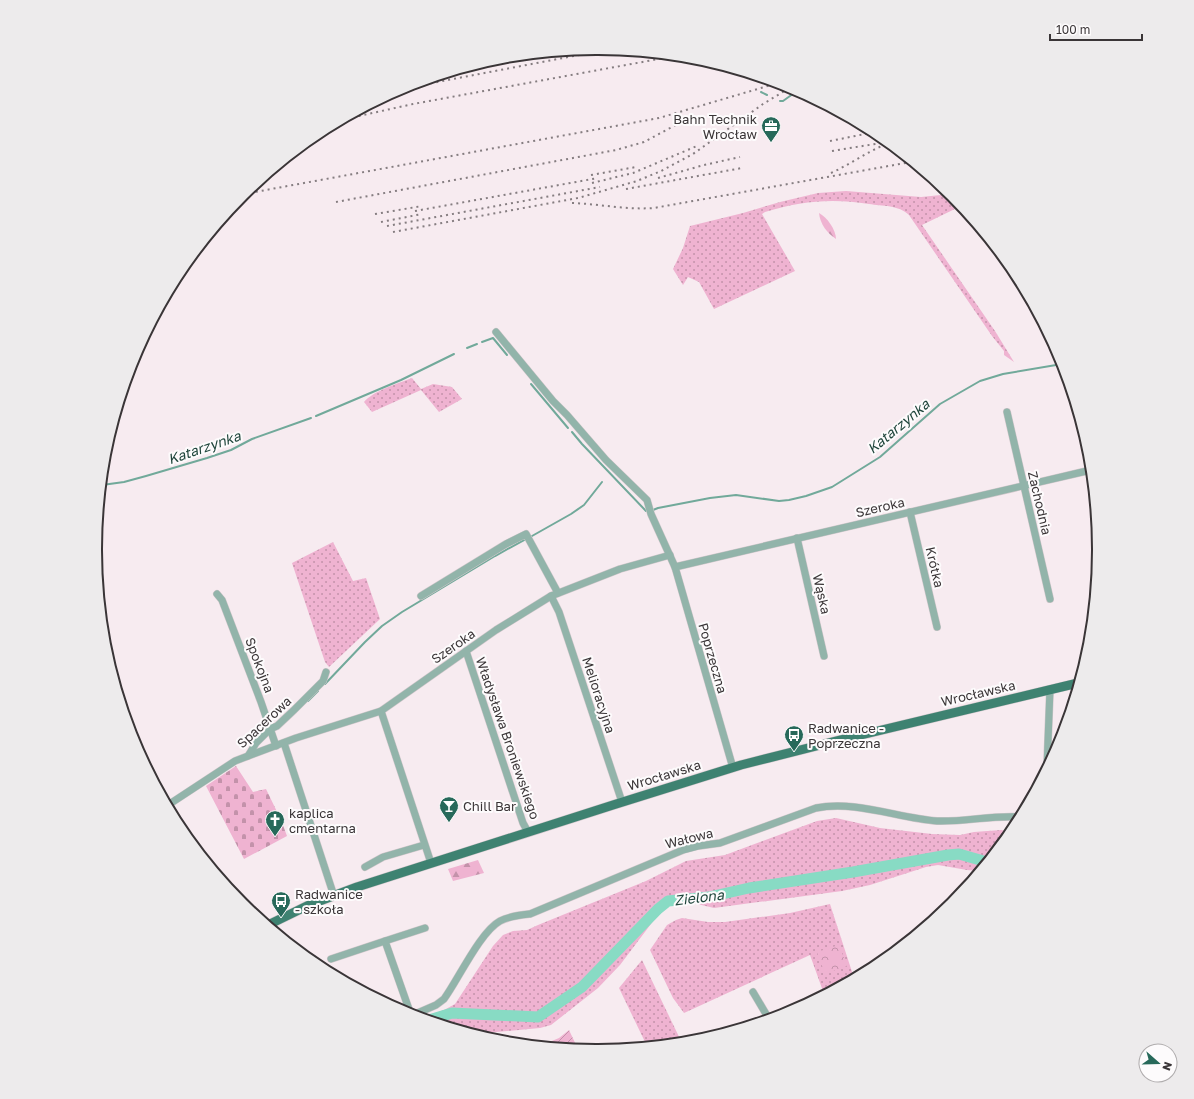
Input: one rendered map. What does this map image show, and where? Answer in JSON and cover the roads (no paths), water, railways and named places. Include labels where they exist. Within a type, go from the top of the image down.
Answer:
[{"type":"main road","name":"Wrocławska","points":[[273,923],[309,905],[334,896],[528,832],[733,768],[840,740],[1073,684]]},
{"type":"street","name":"Poprzeczna","points":[[496,332],[553,401],[567,414],[606,460],[647,500],[651,514],[675,567],[733,768]]},
{"type":"street","name":"Zachodnia","points":[[1007,412],[1050,598]]},
{"type":"street","name":"Szeroka","points":[[675,567],[1085,471]]},
{"type":"street","name":"Krótka","points":[[910,512],[937,627]]},
{"type":"street","points":[[421,596],[506,544],[526,534],[558,593]]},
{"type":"street","name":"Wąska","points":[[797,538],[824,656]]},
{"type":"street","name":"Szeroka","points":[[248,756],[381,711],[504,624],[551,596],[620,569],[670,555]]},
{"type":"street","name":"Spokojna","points":[[217,594],[222,600],[276,746]]},
{"type":"street","name":"Melioracyjna","points":[[551,596],[559,612],[622,802]]},
{"type":"street","name":"Władysława Broniewskiego","points":[[466,651],[521,816],[528,832]]},
{"type":"street","name":"Spacerowa","points":[[172,802],[235,761],[248,756],[256,743],[270,729],[282,721],[323,681],[326,672]]},
{"type":"street","points":[[1048,752],[1050,689]]},
{"type":"street","points":[[381,711],[431,864]]},
{"type":"street","points":[[284,743],[334,896]]},
{"type":"street","name":"Wałowa","points":[[421,1011],[436,1005],[444,999],[479,944],[491,928],[498,922],[505,918],[530,914],[683,850],[720,843],[828,805],[950,821],[986,817],[1013,816]]},
{"type":"street","points":[[365,867],[383,857],[424,845]]},
{"type":"street","points":[[331,959],[425,928]]},
{"type":"street","points":[[385,941],[410,1007]]},
{"type":"street","points":[[753,992],[766,1014]]},
{"type":"waterway","points":[[761,92],[767,95]]},
{"type":"waterway","points":[[780,101],[783,101],[791,95]]},
{"type":"waterway","name":"Katarzynka","points":[[482,342],[493,338],[507,355]]},
{"type":"waterway","name":"Katarzynka","points":[[467,348],[477,344]]},
{"type":"waterway","name":"Katarzynka","points":[[316,416],[401,380],[454,354]]},
{"type":"waterway","name":"Katarzynka","points":[[653,510],[710,498],[736,495],[779,501],[789,500],[832,487],[880,457],[940,404],[980,381],[1003,374],[1056,365]]},
{"type":"waterway","name":"Katarzynka","points":[[531,384],[568,428]]},
{"type":"waterway","name":"Katarzynka","points":[[107,484],[124,482],[207,458],[231,450],[252,439],[311,418]]},
{"type":"waterway","name":"Katarzynka","points":[[572,432],[646,511]]},
{"type":"waterway","points":[[532,536],[584,505],[602,482]]},
{"type":"waterway","points":[[325,684],[382,626],[402,612],[524,540]]},
{"type":"waterway","points":[[308,701],[318,691]]},
{"type":"waterway","name":"Zielona","points":[[437,1018],[452,1013],[538,1017],[582,987],[658,909],[668,901],[709,897],[749,888],[853,872],[948,855],[959,854],[981,860]]},
{"type":"railway","points":[[434,83],[575,56]]},
{"type":"railway","points":[[360,116],[413,104],[660,59]]},
{"type":"railway","points":[[256,192],[659,118],[768,86]]},
{"type":"railway","points":[[393,232],[578,198],[637,181],[661,171],[693,154],[763,104],[783,92]]},
{"type":"railway","points":[[336,202],[616,150],[644,142],[685,120]]},
{"type":"railway","points":[[830,141],[865,134]]},
{"type":"railway","points":[[832,151],[879,143]]},
{"type":"railway","points":[[592,183],[633,173],[697,146]]},
{"type":"railway","points":[[831,173],[883,146]]},
{"type":"railway","points":[[658,178],[740,157]]},
{"type":"railway","points":[[572,203],[633,208],[654,208],[905,163]]},
{"type":"railway","points":[[591,175],[636,167]]},
{"type":"railway","points":[[626,189],[742,168]]},
{"type":"railway","points":[[415,211],[598,178]]},
{"type":"railway","points":[[387,226],[600,187]]},
{"type":"railway","points":[[375,214],[422,206]]},
{"type":"railway","points":[[381,222],[422,214]]},
{"type":"place","name":"Bahn Technik Wrocław","points":[[771,143]]},
{"type":"place","name":"Radwanice - Poprzeczna","points":[[794,752]]},
{"type":"place","name":"Chill Bar","points":[[449,823]]},
{"type":"place","name":"kaplica cmentarna","points":[[275,837]]},
{"type":"place","name":"Radwanice - szkoła","points":[[281,918]]}]
